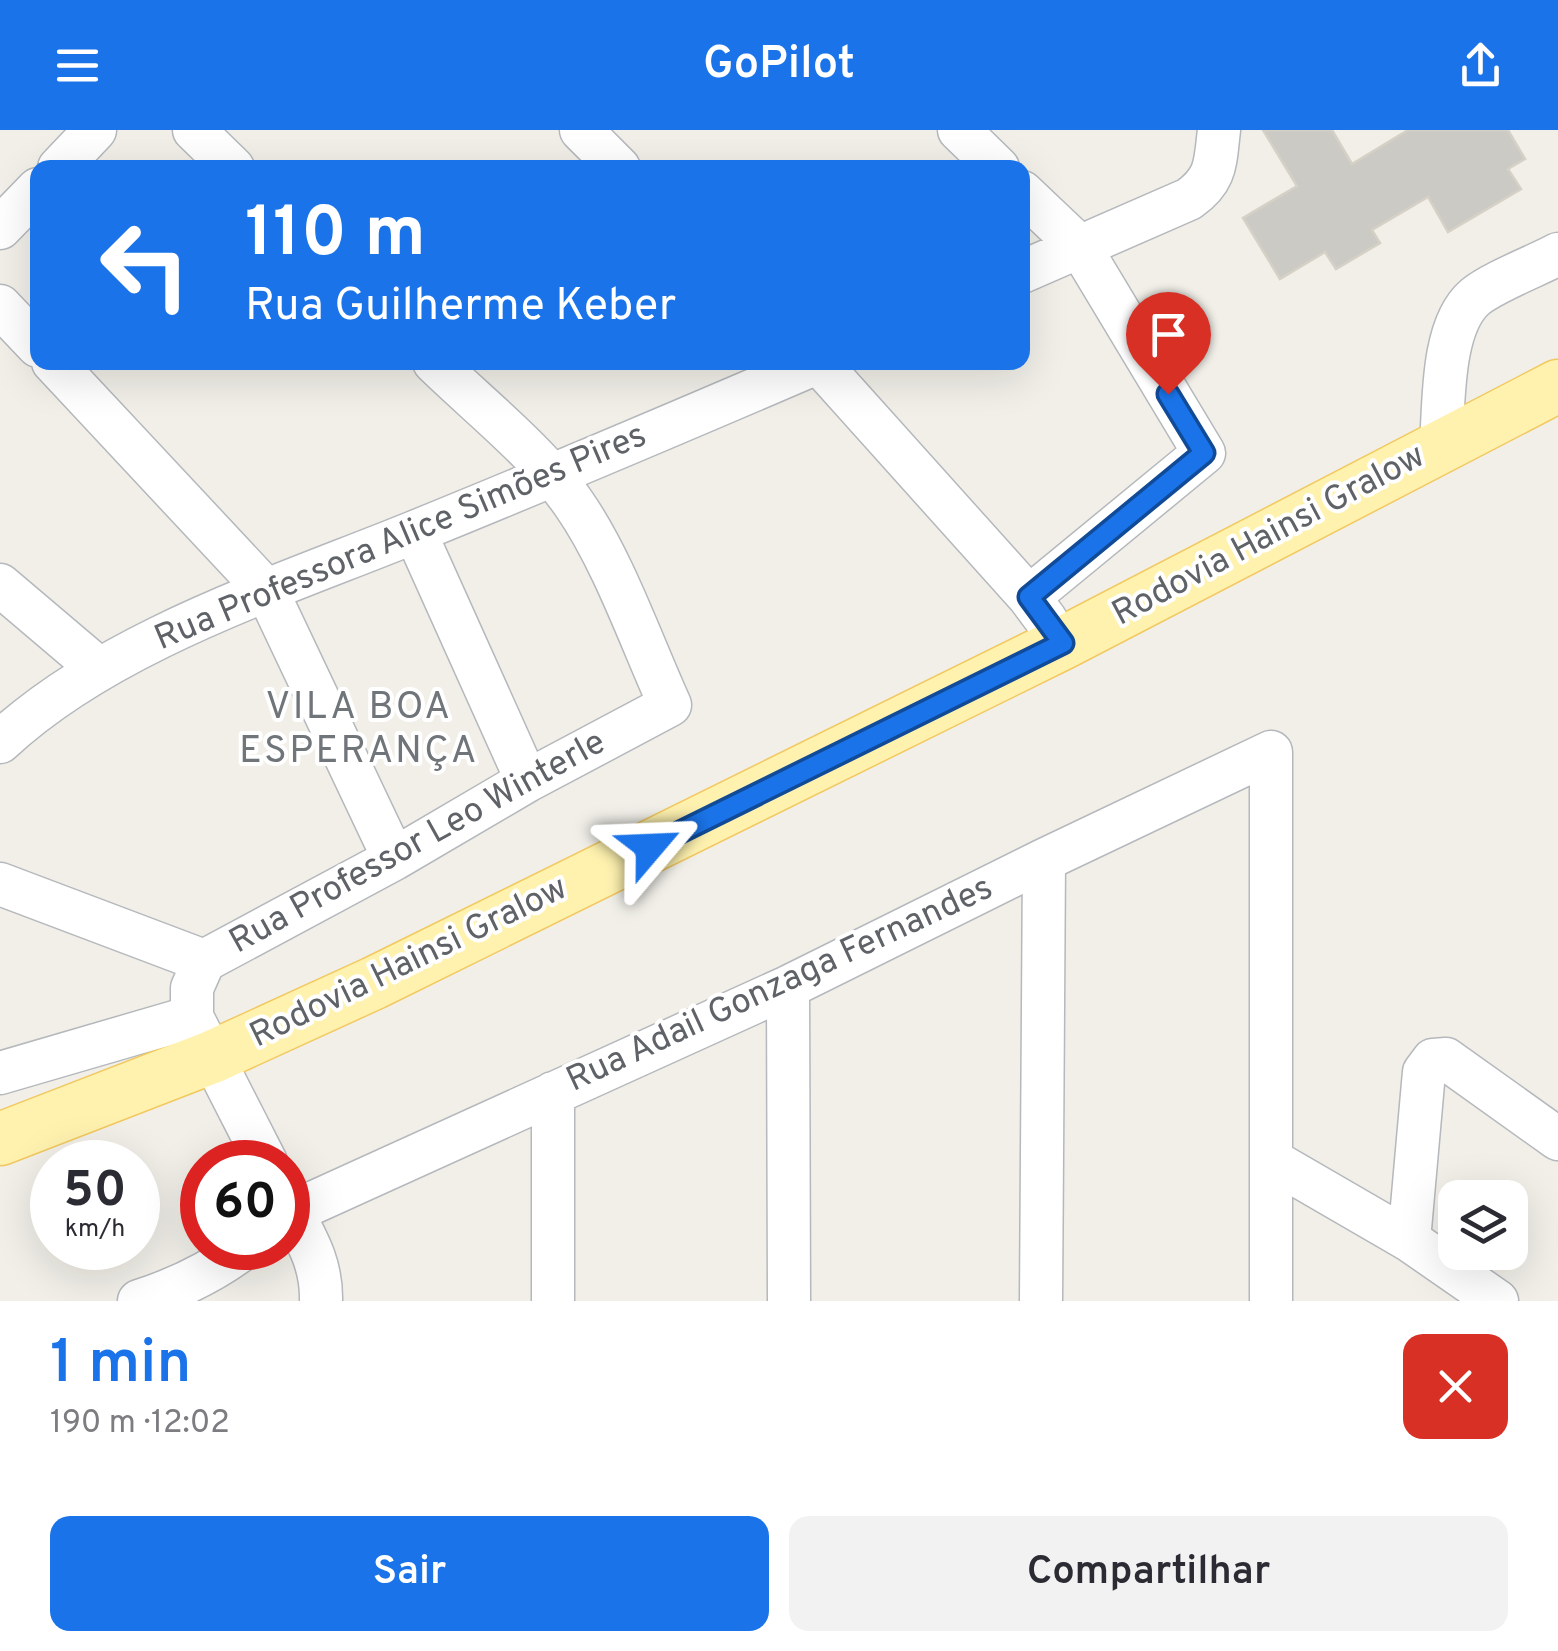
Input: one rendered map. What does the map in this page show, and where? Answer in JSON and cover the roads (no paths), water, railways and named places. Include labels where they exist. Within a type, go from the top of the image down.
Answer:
[{"type":"main road","name":"Rodovia Hainsi Gralow","points":[[0,1139],[202,1037],[374,983],[1063,643],[1558,386]]},
{"type":"street","points":[[67,160],[95,130]]},
{"type":"street","points":[[194,130],[224,160]]},
{"type":"street","points":[[581,130],[611,160]]},
{"type":"street","points":[[959,130],[990,160]]},
{"type":"street","points":[[1030,269],[1189,199],[1208,186],[1219,130]]},
{"type":"street","points":[[0,228],[30,198]]},
{"type":"street","points":[[1029,597],[1204,453],[1080,247],[1030,200]]},
{"type":"street","points":[[1441,446],[1447,357],[1461,318],[1475,298],[1558,254]]},
{"type":"street","points":[[0,306],[30,338]]},
{"type":"street","points":[[60,370],[267,591],[394,859]]},
{"type":"street","points":[[442,370],[552,476]]},
{"type":"street","name":"Rua Professora Alice Simões Pires","points":[[0,742],[24,720],[112,660],[267,591],[802,370]]},
{"type":"street","points":[[824,370],[1029,597],[1063,643]]},
{"type":"street","name":"Rua Professor Leo Winterle","points":[[202,1037],[192,988],[204,960],[394,859],[526,780],[670,705],[597,544],[552,476]]},
{"type":"street","points":[[415,532],[526,780]]},
{"type":"street","points":[[0,585],[99,669]]},
{"type":"street","name":"Rua Adail Gonzaga Fernandes","points":[[310,1201],[788,988],[1271,752],[1271,1160]]},
{"type":"street","points":[[1041,1301],[1044,860]]},
{"type":"street","points":[[0,884],[204,960]]},
{"type":"street","points":[[788,988],[789,1301]]},
{"type":"street","points":[[0,1073],[202,1037],[255,1140]]},
{"type":"street","points":[[1409,1240],[1424,1072],[1433,1060],[1446,1059],[1558,1139]]},
{"type":"street","points":[[553,1093],[553,1301]]},
{"type":"street","points":[[1271,1160],[1409,1240],[1497,1301]]},
{"type":"street","points":[[1271,1160],[1271,1301]]},
{"type":"street","points":[[310,1242],[322,1280],[321,1301]]},
{"type":"street","points":[[139,1301],[168,1292],[212,1270]]},
{"type":"district","name":"VILA BOA ESPERANÇA","points":[[359,730]]}]
